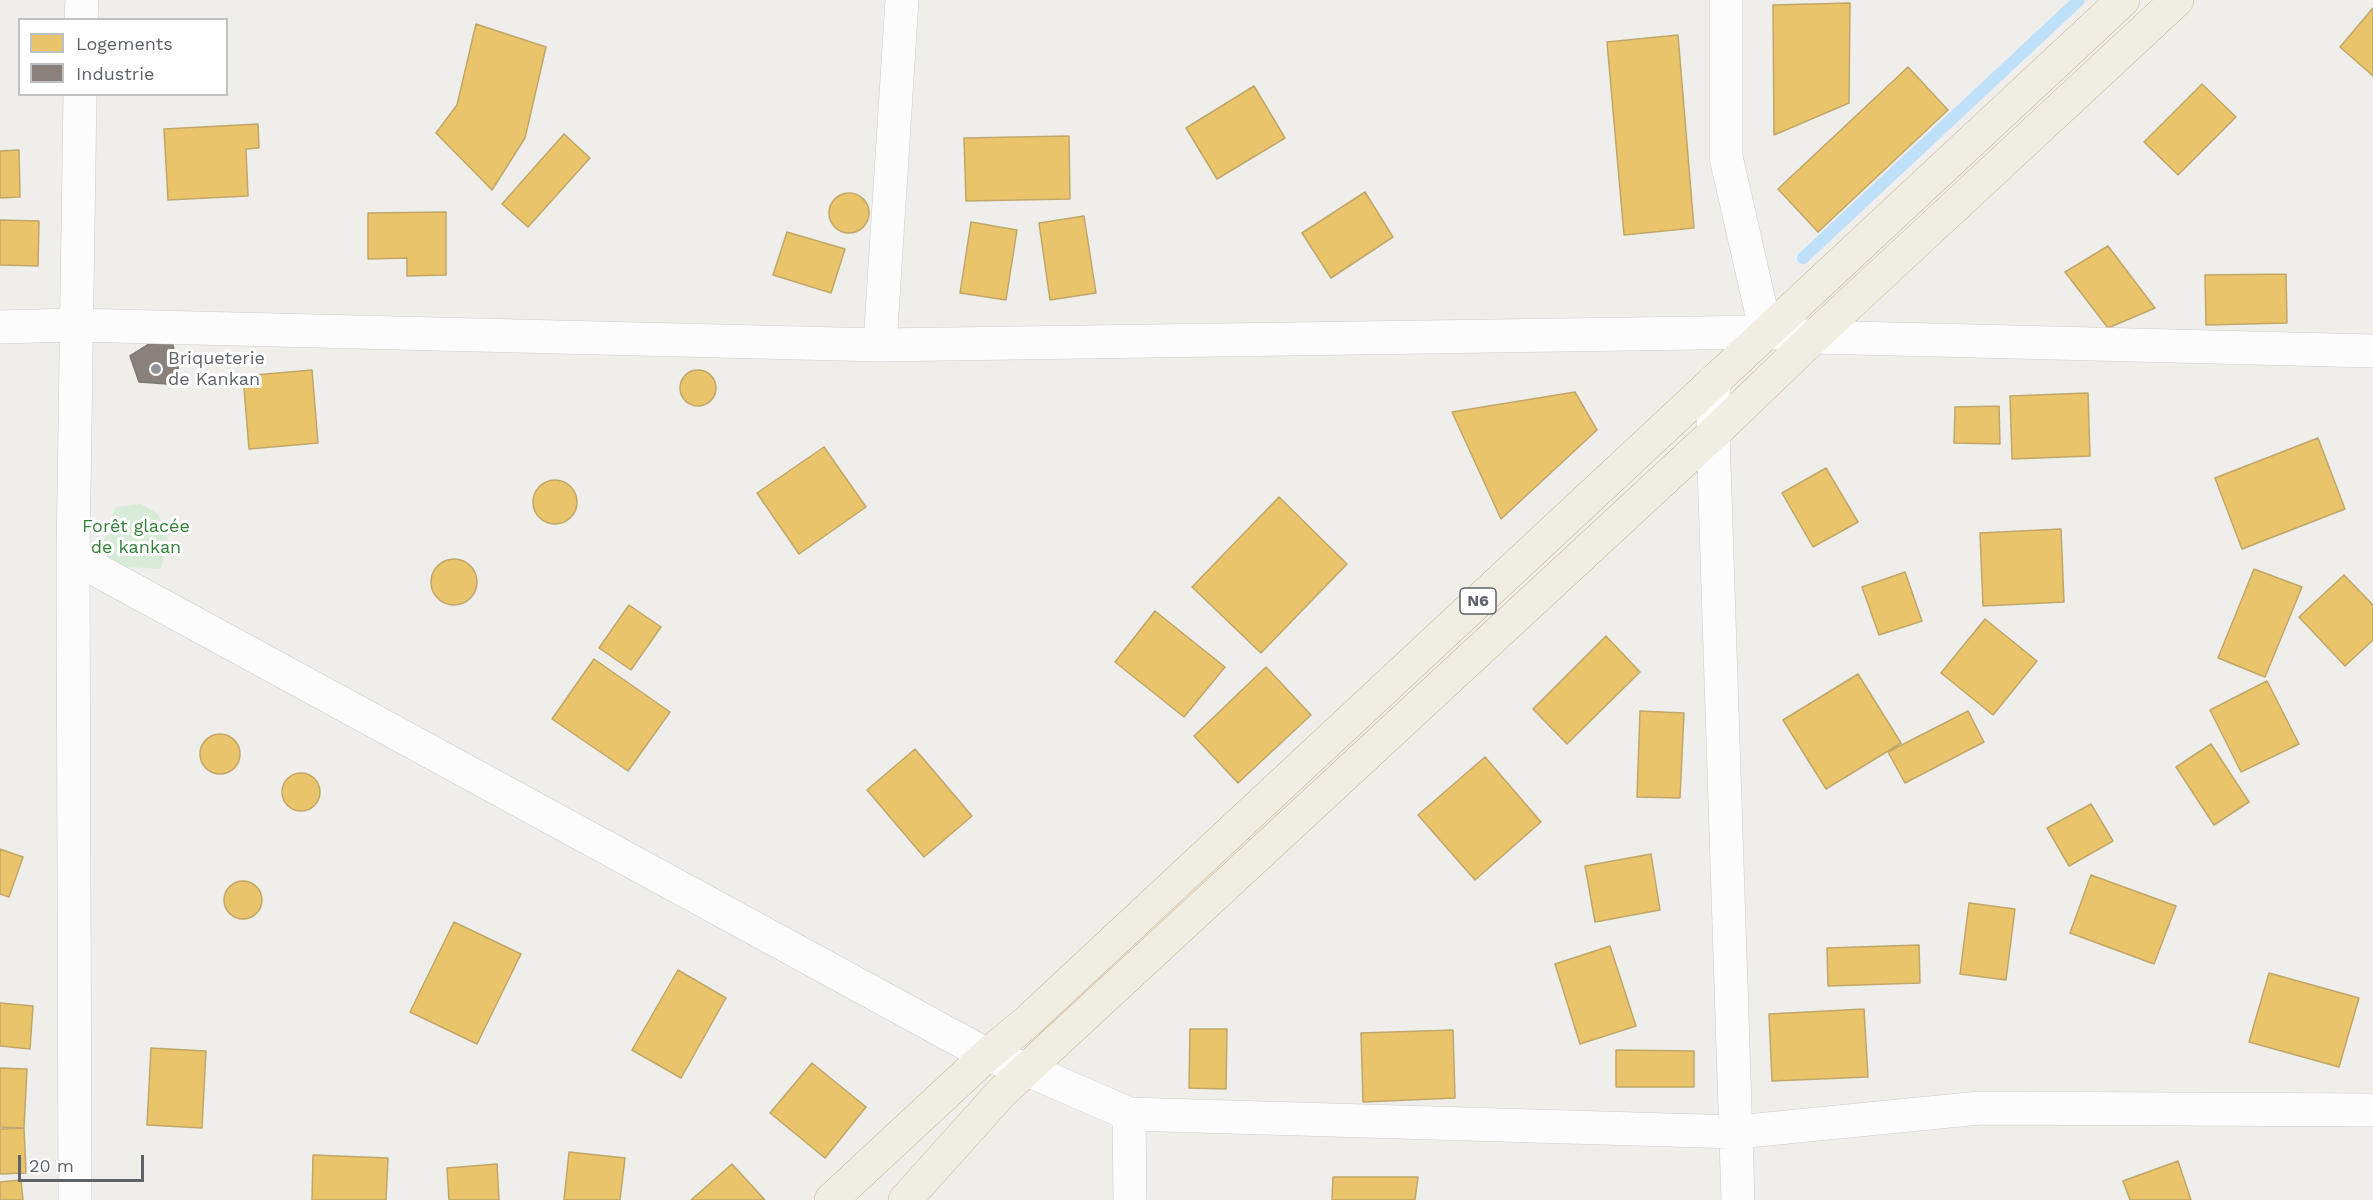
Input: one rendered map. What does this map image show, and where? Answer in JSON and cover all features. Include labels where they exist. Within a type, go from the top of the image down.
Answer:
[{"type":"highway","name":"N6","points":[[831,1200],[987,1055],[1062,989],[2123,0]]},
{"type":"highway","name":"N6","points":[[905,1200],[1002,1092],[1713,434],[1814,337],[2177,0]]},
{"type":"street","points":[[81,18],[82,0]]},
{"type":"street","points":[[880,345],[902,0]]},
{"type":"street","points":[[1726,0],[1726,157],[1766,332]]},
{"type":"street","points":[[75,1200],[73,557],[80,96]]},
{"type":"street","points":[[0,327],[75,326],[880,345],[1766,332],[1814,337],[2373,351]]},
{"type":"street","points":[[1714,381],[1713,434],[1738,1200]]},
{"type":"street","points":[[73,557],[987,1055],[1028,1070],[1129,1114],[1737,1132],[1980,1108],[2373,1110]]},
{"type":"street","points":[[1129,1114],[1130,1200]]},
{"type":"green space","name":"Forêt glacée de kankan","points":[[141,504],[158,514],[168,539],[161,569],[111,566],[102,546],[116,507]]},
{"type":"building: Logements","points":[[1850,3],[1849,103],[1774,135],[1773,5]]},
{"type":"building: Logements","points":[[2373,8],[2373,76],[2340,47]]},
{"type":"building: Logements","points":[[476,24],[546,47],[525,138],[492,190],[436,133],[457,105]]},
{"type":"building: Logements","points":[[1678,35],[1694,228],[1624,235],[1607,42]]},
{"type":"building: Logements","points":[[1908,67],[1948,110],[1818,232],[1778,189]]},
{"type":"building: Logements","points":[[2202,84],[2236,117],[2178,175],[2144,142]]},
{"type":"building: Logements","points":[[1254,86],[1285,138],[1217,179],[1186,128]]},
{"type":"building: Logements","points":[[258,124],[259,148],[246,149],[248,196],[168,200],[164,129]]},
{"type":"building: Logements","points":[[564,134],[590,158],[528,227],[502,204]]},
{"type":"building: Logements","points":[[1069,136],[1070,199],[966,201],[964,138]]},
{"type":"building: Logements","points":[[19,150],[20,197],[0,198],[0,151]]},
{"type":"building: Logements","points":[[1365,192],[1393,237],[1331,278],[1302,233]]},
{"type":"building: Logements","points":[[849,193],[863,199],[869,213],[863,227],[849,233],[835,227],[829,213],[835,199]]},
{"type":"building: Logements","points":[[446,212],[446,275],[407,276],[407,258],[368,259],[368,213]]},
{"type":"building: Logements","points":[[1084,216],[1096,293],[1050,300],[1039,223]]},
{"type":"building: Logements","points":[[0,220],[39,221],[38,266],[0,265]]},
{"type":"building: Logements","points":[[971,222],[1017,230],[1006,300],[960,293]]},
{"type":"building: Logements","points":[[787,232],[845,249],[831,293],[773,275]]},
{"type":"building: Logements","points":[[2108,246],[2155,308],[2108,328],[2065,272]]},
{"type":"building: Logements","points":[[2286,274],[2287,323],[2206,325],[2205,275]]},
{"type":"building: Logements","points":[[312,370],[318,443],[249,449],[243,376]]},
{"type":"building: Logements","points":[[698,370],[710,376],[716,388],[710,400],[698,406],[686,400],[680,388],[686,376]]},
{"type":"building: Logements","points":[[1575,392],[1597,430],[1501,519],[1452,412]]},
{"type":"building: Logements","points":[[2088,393],[2090,456],[2012,459],[2010,396]]},
{"type":"building: Logements","points":[[1999,406],[2000,444],[1954,443],[1955,407]]},
{"type":"building: Logements","points":[[2318,438],[2345,509],[2242,549],[2215,478]]},
{"type":"building: Logements","points":[[824,447],[866,507],[799,554],[757,493]]},
{"type":"building: Logements","points":[[1826,468],[1858,522],[1813,547],[1782,493]]},
{"type":"building: Logements","points":[[555,480],[570,487],[577,502],[570,517],[555,524],[540,517],[533,502],[540,487]]},
{"type":"building: Logements","points":[[1279,497],[1347,564],[1261,653],[1192,587]]},
{"type":"building: Logements","points":[[2061,529],[2064,602],[1983,606],[1980,533]]},
{"type":"building: Logements","points":[[459,559],[471,565],[476,573],[476,591],[471,599],[463,604],[449,605],[441,602],[434,595],[431,577],[434,569],[441,562]]},
{"type":"building: Logements","points":[[2254,569],[2302,587],[2265,677],[2218,658]]},
{"type":"building: Logements","points":[[1905,572],[1922,621],[1879,635],[1862,587]]},
{"type":"building: Logements","points":[[2344,575],[2373,605],[2373,640],[2345,666],[2299,617]]},
{"type":"building: Logements","points":[[629,605],[661,627],[631,670],[599,648]]},
{"type":"building: Logements","points":[[1155,611],[1225,667],[1184,717],[1115,662]]},
{"type":"building: Logements","points":[[1985,619],[2037,661],[1993,715],[1941,673]]},
{"type":"building: Logements","points":[[1606,636],[1640,672],[1567,744],[1533,709]]},
{"type":"building: Logements","points":[[594,659],[670,712],[628,771],[552,719]]},
{"type":"building: Logements","points":[[1266,667],[1311,715],[1238,783],[1194,736]]},
{"type":"building: Logements","points":[[1858,674],[1901,743],[1826,789],[1783,720]]},
{"type":"building: Logements","points":[[2267,681],[2299,744],[2241,772],[2210,710]]},
{"type":"building: Logements","points":[[1640,711],[1684,713],[1680,798],[1637,797]]},
{"type":"building: Logements","points":[[1968,711],[1984,742],[1905,783],[1888,752]]},
{"type":"building: Logements","points":[[220,734],[228,735],[234,740],[239,746],[239,762],[234,768],[228,773],[220,774],[212,773],[206,768],[201,762],[200,754],[201,746],[206,740],[212,735]]},
{"type":"building: Logements","points":[[2211,744],[2249,802],[2214,825],[2176,767]]},
{"type":"building: Logements","points":[[915,749],[972,816],[924,857],[867,790]]},
{"type":"building: Logements","points":[[1485,757],[1541,822],[1475,880],[1418,815]]},
{"type":"building: Logements","points":[[301,773],[315,778],[320,792],[315,806],[301,811],[287,806],[282,792],[287,778]]},
{"type":"building: Logements","points":[[2091,804],[2113,841],[2069,866],[2047,828]]},
{"type":"building: Logements","points":[[0,849],[23,857],[9,897],[0,894]]},
{"type":"building: Logements","points":[[1651,854],[1660,910],[1595,922],[1585,866]]},
{"type":"building: Logements","points":[[2091,875],[2176,906],[2154,964],[2070,933]]},
{"type":"building: Logements","points":[[243,881],[257,886],[262,900],[257,914],[243,919],[229,914],[224,900],[229,886]]},
{"type":"building: Logements","points":[[1969,903],[2015,909],[2006,980],[1960,974]]},
{"type":"building: Logements","points":[[454,922],[521,954],[477,1044],[410,1012]]},
{"type":"building: Logements","points":[[1919,945],[1920,983],[1828,986],[1827,948]]},
{"type":"building: Logements","points":[[1610,946],[1636,1026],[1580,1044],[1555,964]]},
{"type":"building: Logements","points":[[678,970],[726,998],[681,1078],[632,1050]]},
{"type":"building: Logements","points":[[2269,973],[2359,998],[2339,1067],[2249,1042]]},
{"type":"building: Logements","points":[[0,1003],[33,1006],[30,1049],[0,1046]]},
{"type":"building: Logements","points":[[1864,1009],[1868,1077],[1772,1081],[1769,1014]]},
{"type":"building: Logements","points":[[1190,1029],[1227,1029],[1226,1089],[1189,1088]]},
{"type":"building: Logements","points":[[1453,1030],[1455,1098],[1363,1102],[1361,1033]]},
{"type":"building: Logements","points":[[151,1048],[206,1051],[202,1128],[147,1125]]},
{"type":"building: Logements","points":[[1616,1050],[1694,1051],[1694,1087],[1616,1087]]},
{"type":"building: Logements","points":[[812,1063],[866,1107],[825,1158],[770,1113]]},
{"type":"building: Logements","points":[[0,1068],[27,1069],[24,1128],[0,1127]]},
{"type":"building: Logements","points":[[24,1128],[26,1173],[0,1174],[0,1129]]},
{"type":"building: Logements","points":[[569,1152],[625,1158],[620,1200],[564,1200]]},
{"type":"building: Logements","points":[[313,1155],[388,1158],[386,1200],[312,1200]]},
{"type":"building: Logements","points":[[2178,1161],[2191,1200],[2130,1200],[2123,1181]]},
{"type":"building: Logements","points":[[497,1164],[499,1200],[449,1200],[447,1168]]},
{"type":"building: Logements","points":[[732,1164],[765,1200],[691,1200]]},
{"type":"building: Logements","points":[[1333,1177],[1418,1177],[1415,1200],[1332,1200]]},
{"type":"building: Logements","points":[[21,1180],[23,1200],[0,1200],[0,1182]]},
{"type":"building: Industrie","name":"Briqueterie de Kankan","points":[[157,339],[172,341],[182,385],[139,382],[130,356]]},
{"type":"waterway","points":[[1803,258],[2079,0]]},
{"type":"place","name":"Briqueterie de Kankan","points":[[156,369]]}]
